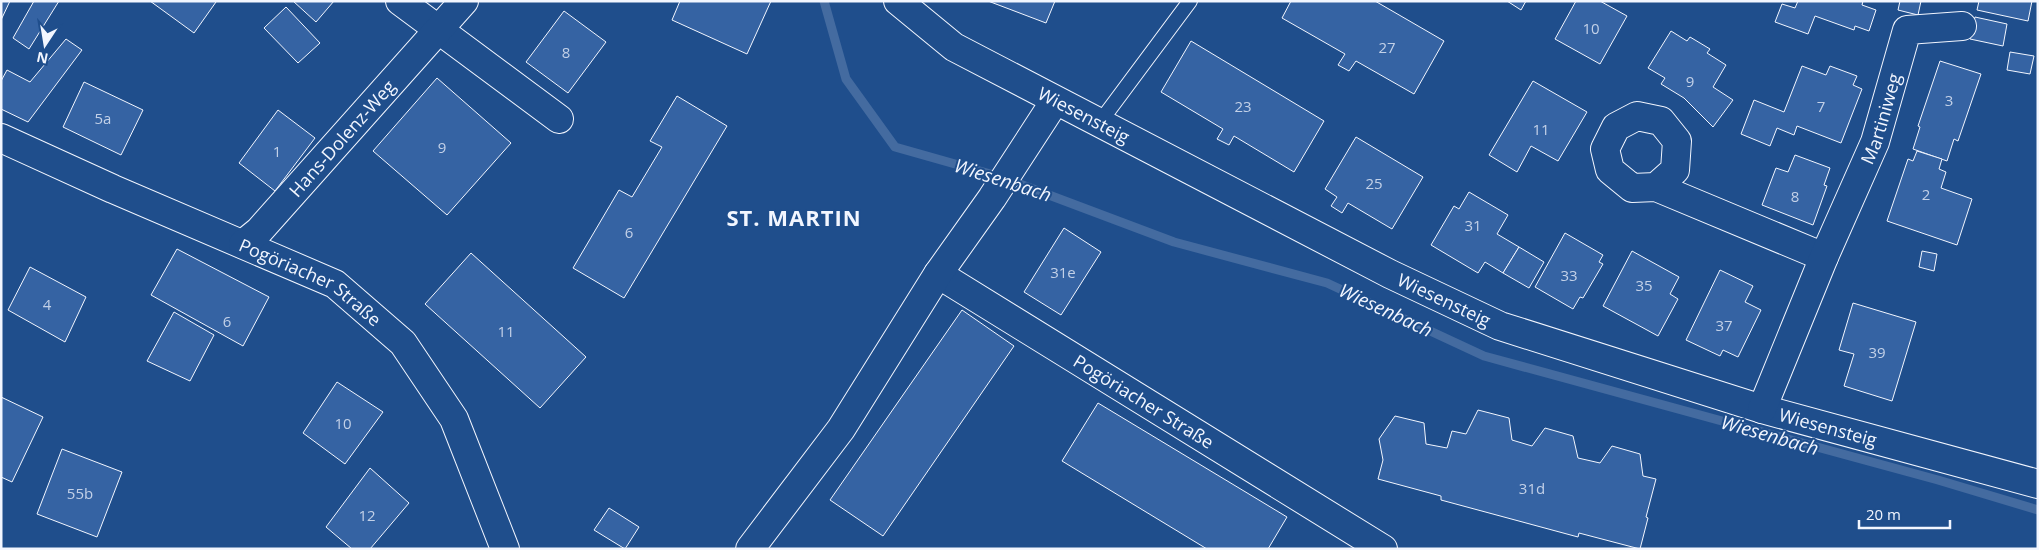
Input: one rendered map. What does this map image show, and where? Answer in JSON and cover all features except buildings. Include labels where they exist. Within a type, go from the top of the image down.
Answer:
[{"type":"street","points":[[400,1],[559,119]]},
{"type":"street","name":"Hans-Dolenz-Weg","points":[[243,244],[259,231],[464,1]]},
{"type":"street","name":"Wiesensteig","points":[[898,1],[954,47],[1390,274],[1500,326],[1762,409],[2038,484]]},
{"type":"street","name":"Martiniweg","points":[[1762,409],[1824,257],[1875,142],[1907,30],[1962,26]]},
{"type":"street","points":[[750,549],[841,429],[938,274],[992,198],[1055,101]]},
{"type":"street","name":"Pogöriacher Straße","points":[[1,138],[113,189],[335,284],[403,342],[454,419],[505,549]]},
{"type":"street","points":[[1656,187],[1824,257]]},
{"type":"street","name":"Pogöriacher Straße","points":[[938,274],[1344,539],[1383,549]]},
{"type":"lane","points":[[1100,122],[1190,1]]},
{"type":"waterway","name":"Wiesenbach","points":[[824,1],[846,79],[895,147],[1001,177],[1174,242],[1327,283],[1484,356],[1938,480],[2038,510]]},
{"type":"district","name":"ST. MARTIN","points":[[794,217]]}]
